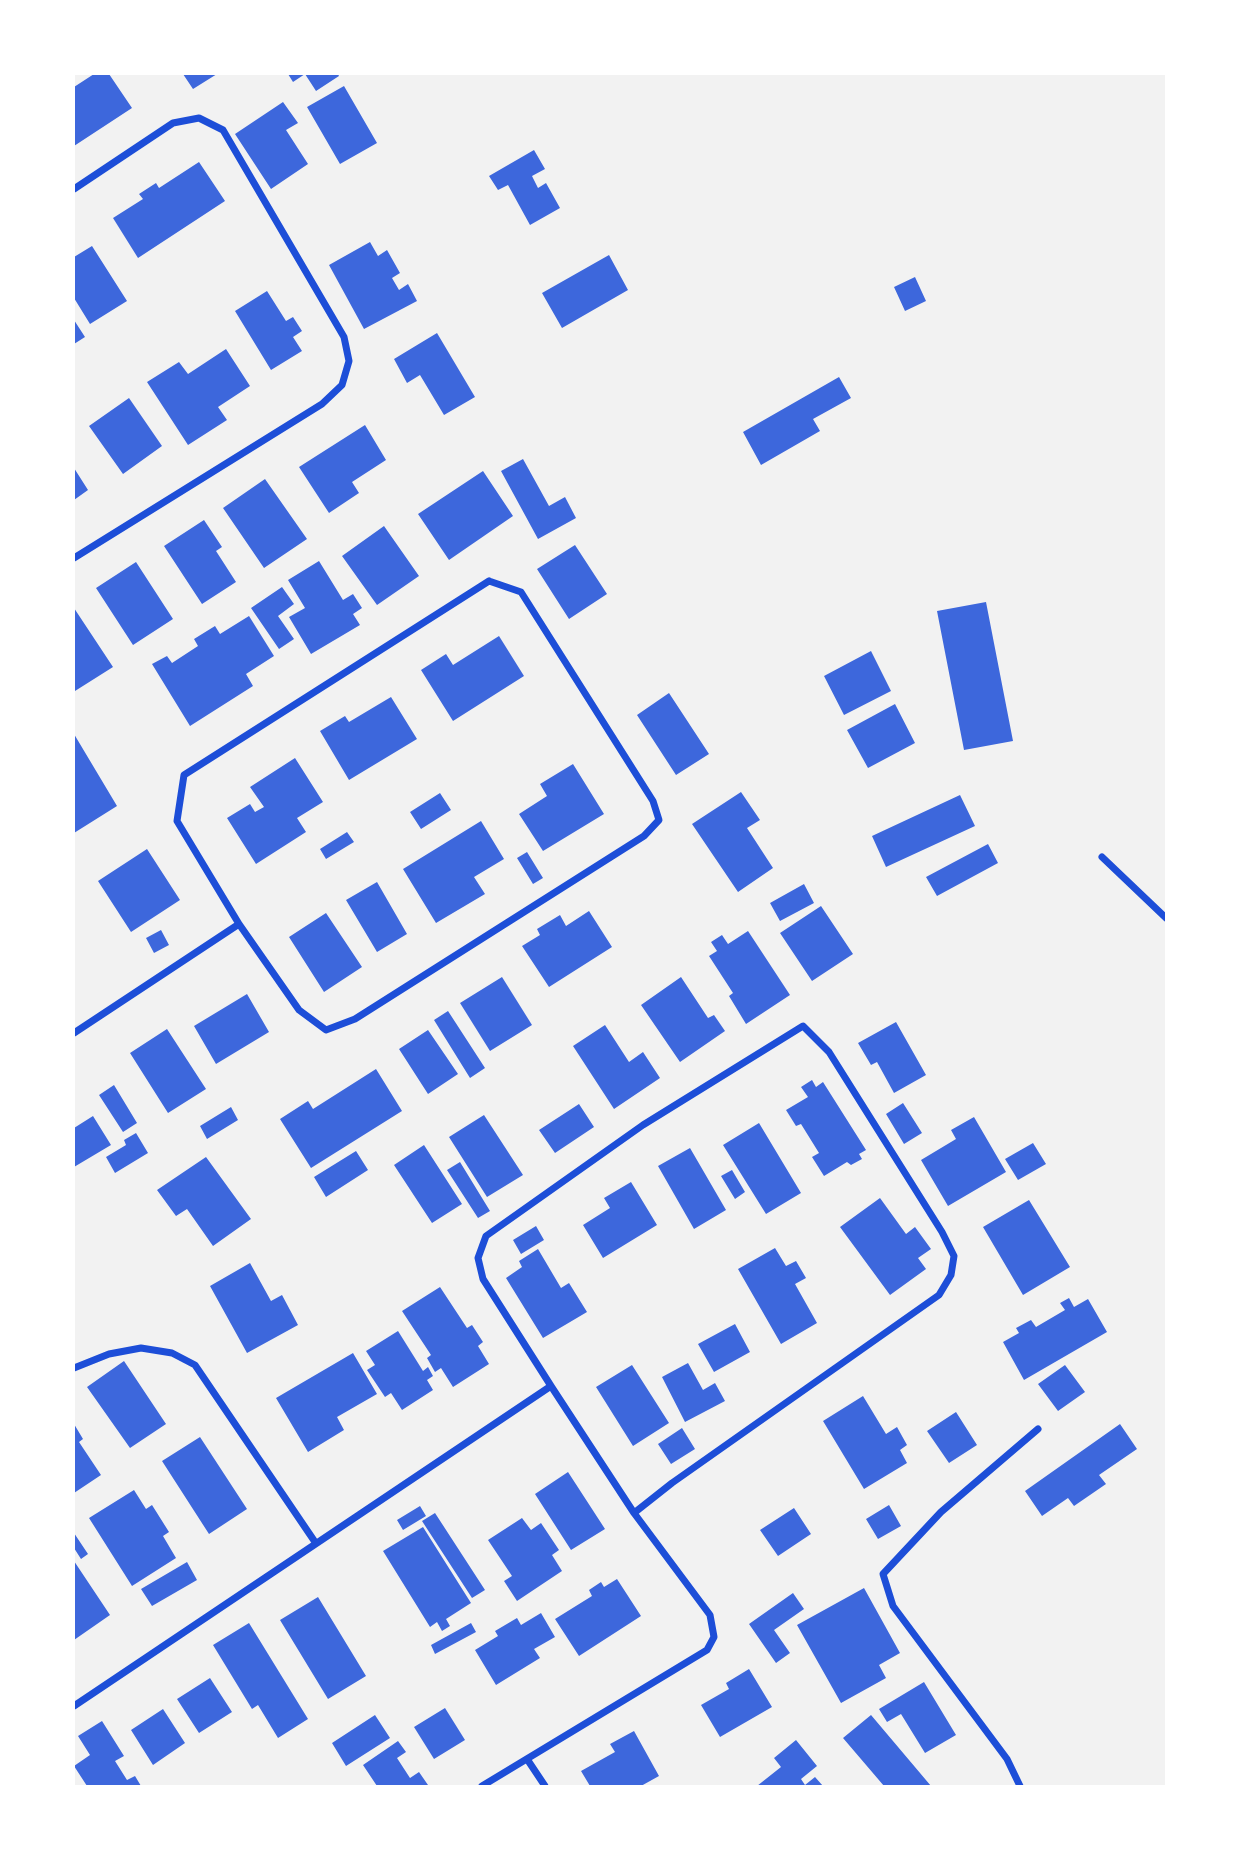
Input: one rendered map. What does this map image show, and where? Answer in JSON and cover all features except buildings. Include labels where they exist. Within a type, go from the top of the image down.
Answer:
[{"type":"street","points":[[74,189],[173,123],[199,118],[223,130],[344,337],[349,360],[342,385],[322,404],[74,558]]},
{"type":"street","points":[[489,582],[521,592],[653,801],[659,820],[644,836],[367,1012],[326,1030],[299,1010],[239,924],[177,821],[184,775],[489,582]]},
{"type":"street","points":[[1102,857],[1167,918]]},
{"type":"street","points":[[74,1033],[239,924]]},
{"type":"street","points":[[482,1787],[707,1650],[714,1637],[710,1615],[635,1513],[483,1279],[478,1258],[486,1236],[643,1125],[803,1026],[829,1052],[942,1232],[954,1256],[951,1275],[939,1295],[672,1483],[635,1513]]},
{"type":"street","points":[[74,1368],[109,1354],[141,1348],[172,1353],[195,1365],[315,1542]]},
{"type":"street","points":[[74,1706],[315,1542],[551,1387]]},
{"type":"street","points":[[1020,1787],[1007,1759],[893,1606],[883,1574],[941,1512],[1038,1429]]},
{"type":"street","points":[[527,1759],[545,1787]]}]
